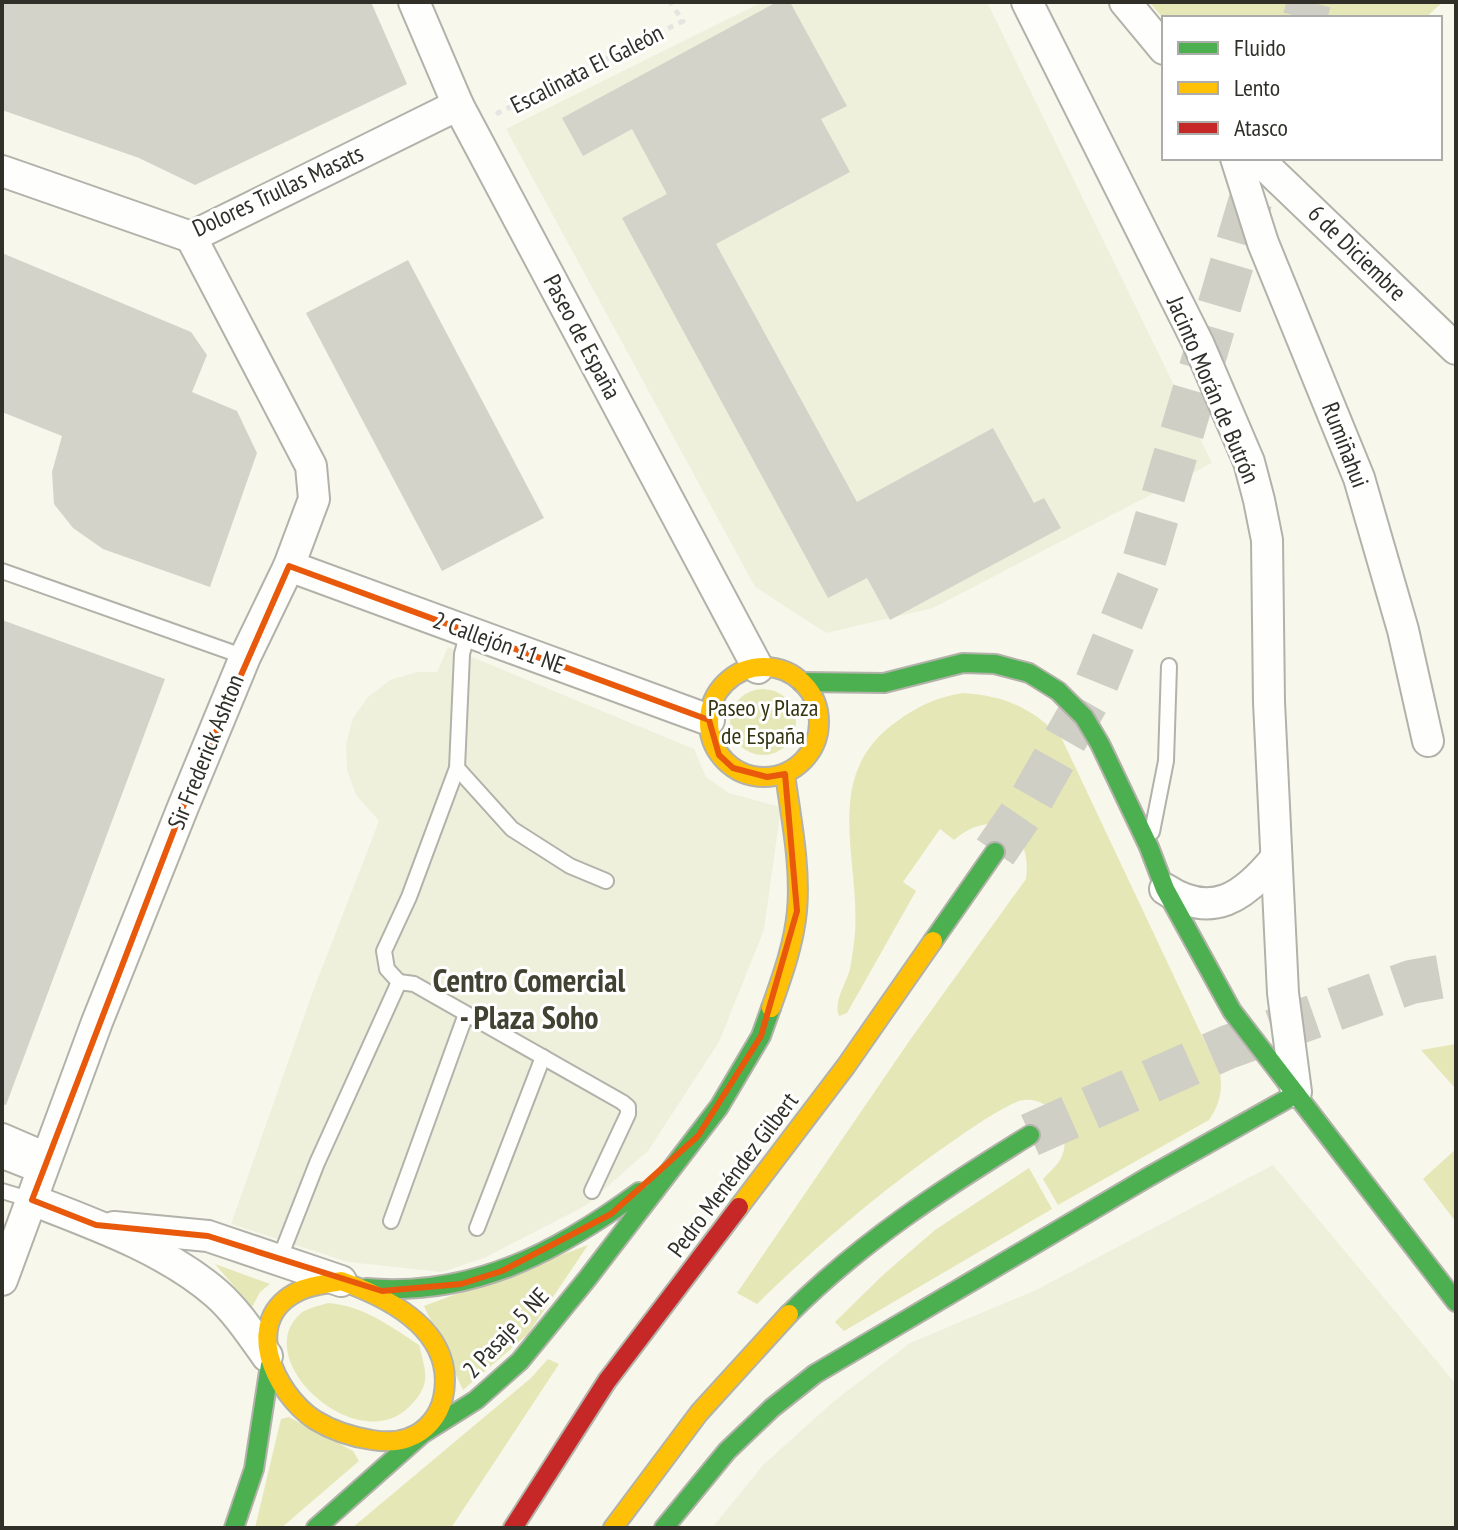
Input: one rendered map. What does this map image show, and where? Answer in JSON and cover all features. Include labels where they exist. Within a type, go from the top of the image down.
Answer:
[{"type":"street","name":"Paseo de España","points":[[414,2],[464,116],[758,668]]},
{"type":"street","name":"Jacinto Morán de Butrón","points":[[1027,2],[1198,343],[1249,462],[1267,540],[1269,702],[1283,993],[1296,1094]]},
{"type":"street","points":[[1125,2],[1162,47]]},
{"type":"street","name":"Dolores Trullas Masats","points":[[2,171],[191,237],[464,116]]},
{"type":"street","name":"Rumiñahui","points":[[1237,160],[1263,243],[1359,478],[1403,630],[1428,741]]},
{"type":"street","name":"6 de Diciembre","points":[[1259,160],[1456,349]]},
{"type":"street","name":"Sir Frederick Ashton","points":[[2,1280],[109,994],[245,657],[289,566],[314,499],[311,466],[191,237]]},
{"type":"street","name":"2 Callejón 11 NE","points":[[289,566],[709,720]]},
{"type":"street","points":[[801,682],[884,683],[963,663],[995,664],[1029,673],[1058,691],[1084,717],[1149,847],[1165,889],[1232,1011],[1456,1302]]},
{"type":"street","points":[[774,668],[801,682],[816,706],[818,733],[812,750],[800,764],[785,774],[758,776],[733,768],[719,755],[709,720],[712,705],[729,680],[742,672],[774,668]]},
{"type":"street","name":"2 Pasaje 5 NE","points":[[316,1528],[422,1434],[476,1400],[520,1361],[698,1136],[761,1036],[784,973],[797,911],[796,857],[785,774]]},
{"type":"street","name":"Pedro Menéndez Gilbert","points":[[513,1528],[607,1381],[846,1066],[995,852]]},
{"type":"street","points":[[1165,889],[1180,899],[1197,904],[1216,904],[1233,898],[1260,878],[1276,858]]},
{"type":"street","points":[[664,1528],[727,1451],[772,1408],[815,1374],[1296,1094]]},
{"type":"street","points":[[613,1528],[649,1474],[699,1412],[800,1301],[870,1241],[936,1193],[1030,1135]]},
{"type":"street","name":"2 Pasaje 5 NE","points":[[349,1284],[382,1291],[426,1289],[461,1284],[502,1271],[611,1214],[645,1187],[698,1136]]},
{"type":"street","points":[[2,1139],[39,1178],[96,1225],[189,1272],[220,1297],[269,1361],[290,1398],[316,1423],[351,1436],[379,1442],[402,1442],[422,1434],[440,1406],[446,1374],[441,1356],[424,1328],[409,1315],[349,1284],[208,1236],[96,1225]]},
{"type":"street","points":[[234,1528],[256,1466],[269,1361],[266,1332],[272,1315],[286,1299],[310,1285],[349,1284]]},
{"type":"lane","points":[[2,571],[245,657]]},
{"type":"lane","points":[[468,631],[462,654],[457,768],[409,897],[384,951],[387,969],[399,982],[414,984],[628,1107],[628,1114],[592,1191]]},
{"type":"lane","points":[[1149,847],[1166,761],[1169,666]]},
{"type":"lane","points":[[457,768],[512,829],[570,866],[606,881]]},
{"type":"lane","points":[[279,1260],[317,1163],[399,982]]},
{"type":"lane","points":[[391,1221],[466,1014]]},
{"type":"lane","points":[[477,1228],[543,1057]]},
{"type":"lane","points":[[2,1161],[39,1178]]},
{"type":"lane","points":[[2,1191],[39,1178]]},
{"type":"path","name":"Escalinata El Galeón","points":[[464,116],[683,21],[670,2]]},
{"type":"highlighted area","points":[[289,566],[709,720],[719,755],[733,768],[767,777],[785,774],[797,911],[761,1036],[698,1136],[611,1214],[502,1271],[461,1284],[382,1291],[208,1236],[96,1225],[32,1200],[183,807]]},
{"type":"shaded area","points":[[762,2],[987,2],[1212,463],[933,608],[826,633],[755,587],[506,129]]},
{"type":"shaded area","name":"Centro Comercial - Plaza Soho","points":[[448,647],[694,749],[706,777],[729,793],[781,807],[764,930],[719,1042],[648,1151],[585,1206],[484,1258],[442,1272],[348,1262],[231,1224],[313,991],[379,821],[356,795],[347,770],[346,744],[353,718],[368,697],[390,680],[417,672],[437,672]]},
{"type":"shaded area","points":[[1273,1165],[1456,1384],[1456,1528],[712,1528],[763,1465],[834,1401],[910,1343],[1036,1290]]},
{"type":"green space","points":[[1149,2],[1443,2],[1427,16],[1162,17]]},
{"type":"green space","name":"Paseo y Plaza de España","points":[[763,689],[776,691],[791,704],[796,722],[794,735],[781,750],[763,755],[750,753],[735,740],[730,722],[732,709],[745,694]]},
{"type":"green space","points":[[963,693],[992,697],[1017,706],[1040,719],[1062,739],[1220,1074],[1218,1104],[1209,1120],[1058,1205],[1043,1179],[1058,1163],[1064,1148],[1061,1124],[1055,1114],[1036,1101],[1024,1100],[1012,1104],[966,1132],[869,1204],[757,1304],[737,1293],[910,1040],[1026,879],[1027,861],[1023,847],[1017,836],[1007,828],[996,824],[983,825],[954,840],[940,829],[903,882],[916,891],[847,1013],[839,1016],[838,1005],[850,969],[855,933],[849,819],[851,792],[859,767],[873,743],[896,722],[928,703]]},
{"type":"green space","points":[[1456,1044],[1456,1089],[1421,1050]]},
{"type":"green space","points":[[1456,1149],[1456,1222],[1423,1179]]},
{"type":"green space","points":[[1029,1168],[1052,1209],[844,1331],[835,1322],[935,1230]]},
{"type":"green space","points":[[588,1245],[528,1334],[463,1390],[424,1306]]},
{"type":"green space","points":[[215,1264],[270,1284],[260,1292],[252,1307]]},
{"type":"green space","points":[[328,1303],[365,1313],[419,1345],[424,1363],[424,1385],[409,1407],[388,1420],[363,1421],[339,1412],[316,1397],[299,1378],[288,1356],[288,1334],[300,1314]]},
{"type":"green space","points":[[548,1359],[559,1364],[451,1528],[352,1528],[531,1378]]},
{"type":"green space","points":[[289,1417],[353,1451],[359,1461],[281,1528],[255,1528],[281,1419]]},
{"type":"building","points":[[2,2],[371,2],[407,84],[195,185],[139,158],[2,110]]},
{"type":"building","points":[[777,2],[790,2],[847,106],[821,119],[850,172],[716,244],[857,502],[993,428],[1034,503],[1044,498],[1061,528],[890,620],[867,578],[828,598],[622,218],[667,194],[632,129],[583,156],[562,118]]},
{"type":"building","points":[[2,253],[191,332],[207,355],[192,392],[237,411],[257,453],[210,587],[103,549],[73,528],[54,504],[52,472],[62,436],[2,412]]},
{"type":"building","points":[[408,260],[544,518],[442,571],[306,313]]},
{"type":"building","points":[[2,620],[165,679],[6,1105],[2,1104]]},
{"type":"tunnel","points":[[1306,16],[1309,2]]},
{"type":"tunnel","points":[[995,852],[1032,798],[1095,687],[1139,578],[1259,172]]},
{"type":"tunnel","points":[[1030,1135],[1228,1047],[1411,982],[1456,974]]},
{"type":"traffic: fast","points":[[801,682],[884,683],[963,663],[995,664],[1029,673],[1058,691],[1084,717],[1100,744],[1149,847],[1165,889],[1232,1011],[1456,1302]]},
{"type":"traffic: fast","points":[[933,941],[995,852]]},
{"type":"traffic: fast","points":[[316,1528],[422,1434],[476,1400],[520,1361],[719,1107],[761,1036],[771,1008]]},
{"type":"traffic: fast","points":[[664,1528],[727,1451],[772,1408],[815,1374],[1150,1176],[1296,1094]]},
{"type":"traffic: fast","points":[[789,1314],[845,1263],[904,1217],[1030,1135]]},
{"type":"traffic: fast","points":[[366,1288],[405,1289],[477,1278],[544,1252],[639,1192]]},
{"type":"traffic: fast","points":[[234,1528],[254,1469],[270,1365]]},
{"type":"traffic: slow","points":[[764,667],[785,672],[803,683],[814,701],[819,722],[814,743],[803,761],[785,772],[764,777],[743,772],[725,761],[714,743],[709,722],[714,701],[725,683],[743,672],[764,667]]},
{"type":"traffic: slow","points":[[771,1008],[790,948],[797,911],[797,860],[785,774]]},
{"type":"traffic: slow","points":[[739,1207],[846,1066],[933,941]]},
{"type":"traffic: slow","points":[[341,1281],[399,1309],[430,1337],[440,1355],[445,1375],[441,1405],[431,1422],[415,1435],[381,1441],[329,1427],[300,1408],[276,1375],[267,1337],[271,1319],[281,1303],[304,1289],[341,1281]]},
{"type":"traffic: slow","points":[[613,1528],[699,1413],[789,1314]]},
{"type":"traffic: jam","points":[[513,1528],[607,1381],[739,1207]]},
{"type":"district","name":"Centro Comercial - Plaza Soho","points":[[529,1000]]}]
